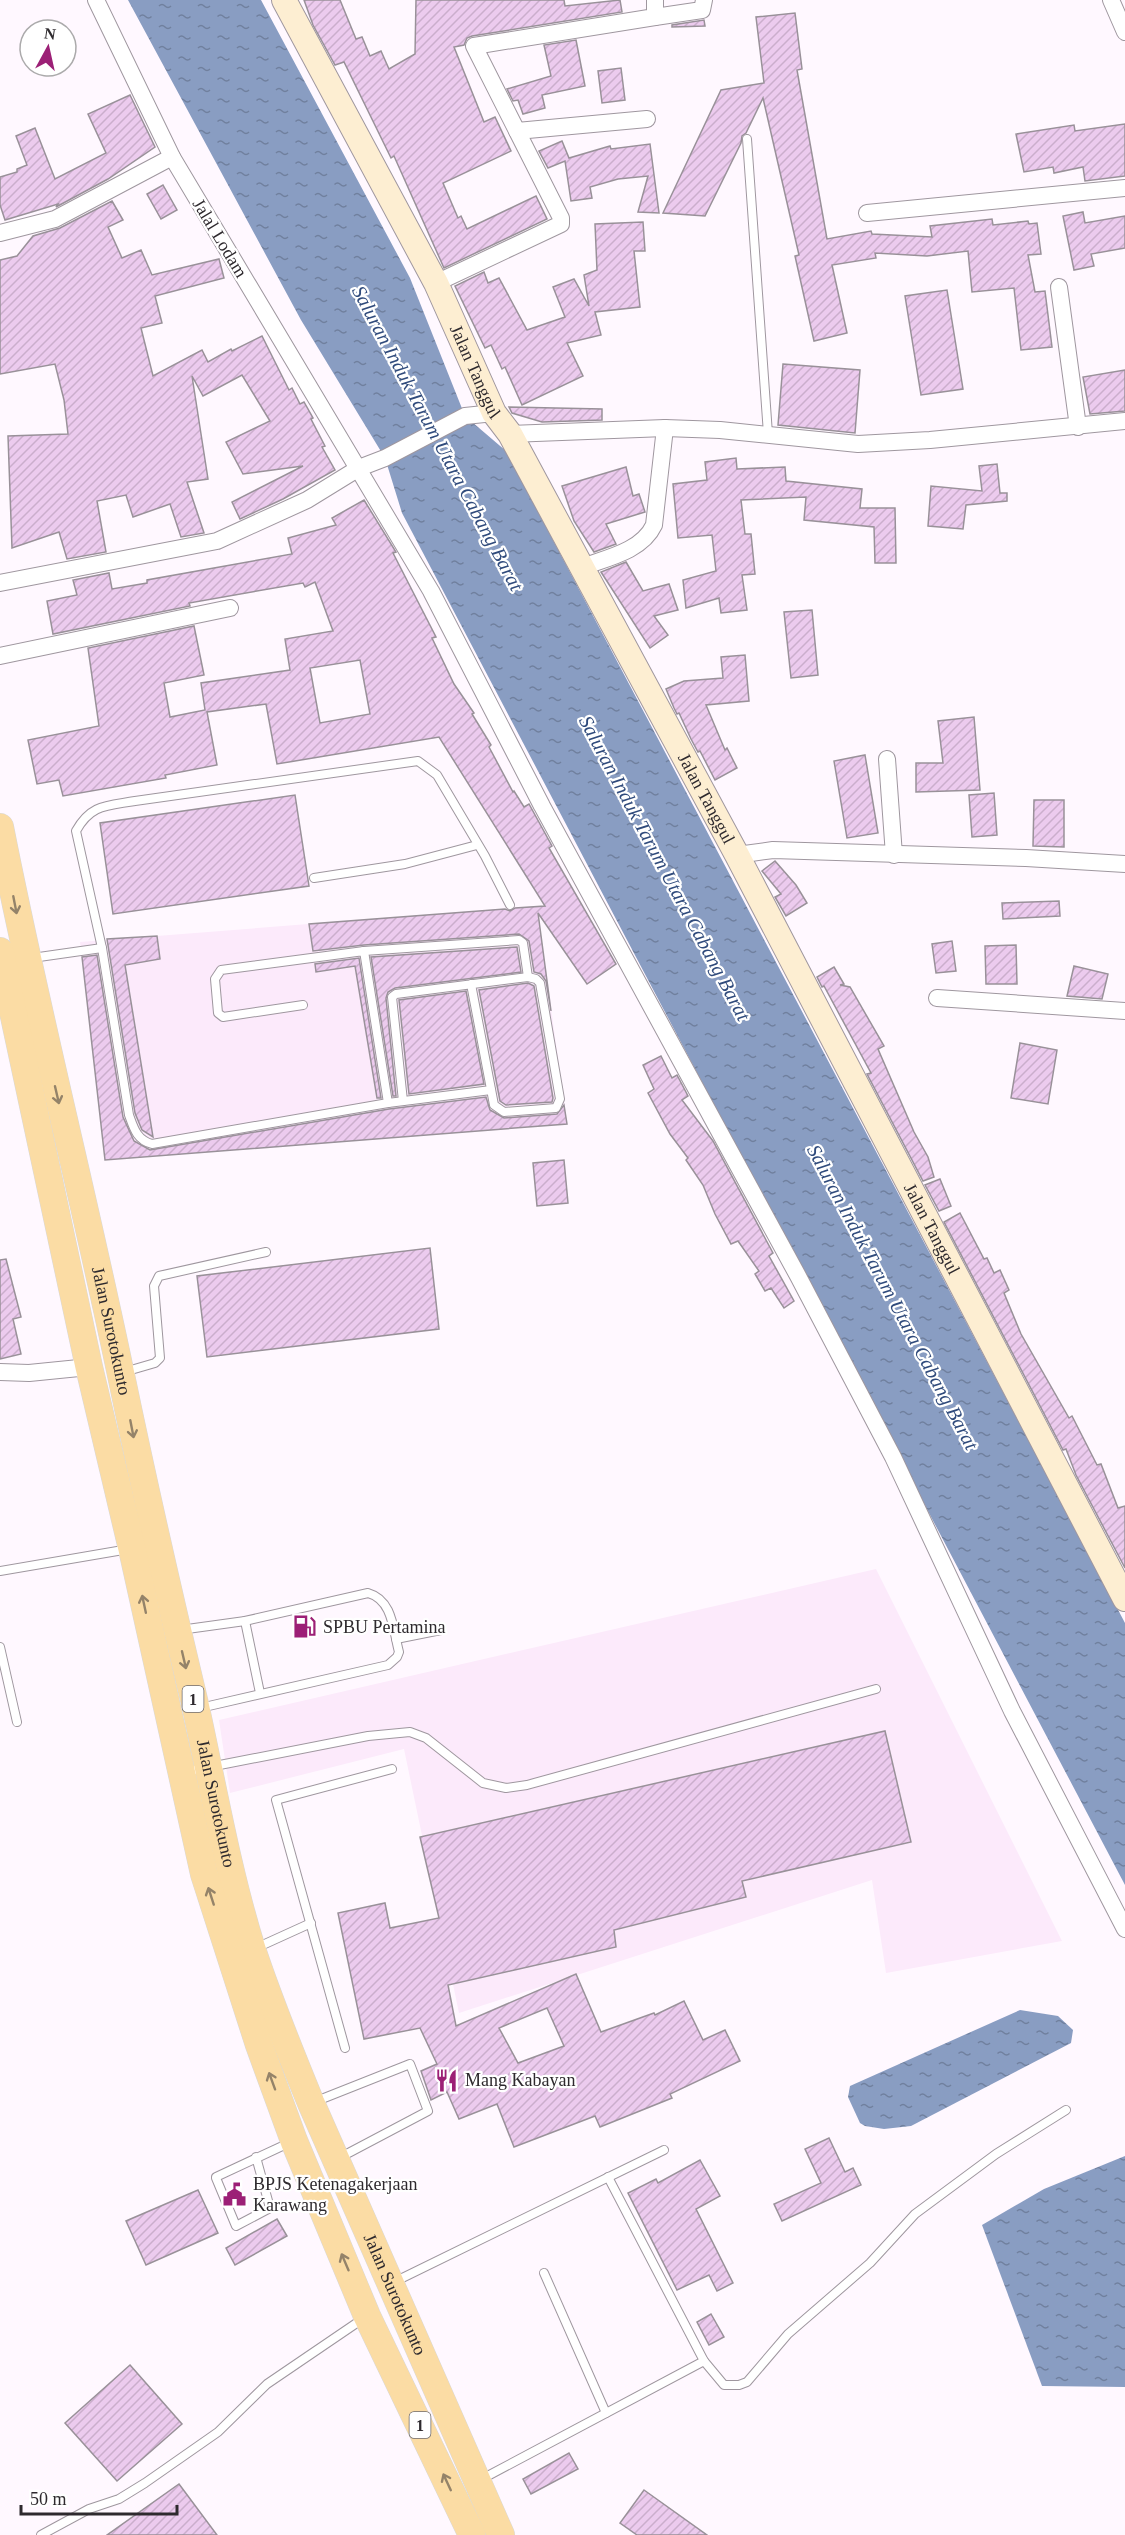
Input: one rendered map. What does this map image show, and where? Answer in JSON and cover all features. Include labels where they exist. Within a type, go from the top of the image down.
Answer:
[{"type":"main road","name":"Jalan Surotokunto","points":[[0,827],[26,959],[120,1373],[143,1487],[164,1633],[180,1773],[204,1874],[294,2141],[367,2316],[472,2535]]},
{"type":"main road","name":"Jalan Surotokunto","points":[[0,951],[89,1368],[132,1549],[196,1709],[229,1866],[253,1950],[284,2037],[311,2103],[501,2535]]},
{"type":"street","name":"Jalal Lodam","points":[[96,0],[172,157],[431,591],[542,806],[882,1437],[1012,1711],[1125,1929]]},
{"type":"street","name":"Jalan Tanggul","points":[[284,0],[436,283],[494,413],[510,434],[737,855],[1125,1599]]},
{"type":"street","points":[[436,283],[561,224],[561,218],[474,46],[655,8],[702,10],[704,0]]},
{"type":"street","points":[[1111,0],[1125,32]]},
{"type":"street","points":[[517,131],[647,119]]},
{"type":"street","points":[[0,233],[55,219],[172,157]]},
{"type":"street","points":[[867,213],[1125,188]]},
{"type":"street","points":[[1059,287],[1078,427]]},
{"type":"street","points":[[0,583],[217,541],[308,500],[359,468],[385,458],[465,416],[494,413]]},
{"type":"street","points":[[510,434],[665,428],[768,434],[823,442],[858,444],[930,440],[1125,421]]},
{"type":"street","points":[[582,567],[637,545],[649,536],[654,525],[665,428]]},
{"type":"street","points":[[0,656],[230,608]]},
{"type":"street","points":[[887,759],[894,855]]},
{"type":"street","points":[[737,855],[773,850],[1026,858],[1125,864]]},
{"type":"street","points":[[937,998],[1125,1011]]},
{"type":"street","points":[[0,1372],[29,1373],[89,1368]]},
{"type":"lane","points":[[747,140],[768,434]]},
{"type":"lane","points":[[491,1090],[388,1103],[152,1144],[143,1141],[136,1135],[129,1115],[102,948],[76,831],[83,818],[97,807],[418,761],[436,775],[510,906]]},
{"type":"lane","points":[[314,878],[405,864],[477,845]]},
{"type":"lane","points":[[303,1005],[223,1017],[218,1013],[215,979],[221,970],[364,951],[519,940],[523,943],[528,977]]},
{"type":"lane","points":[[26,959],[102,948]]},
{"type":"lane","points":[[364,951],[388,1103]]},
{"type":"lane","points":[[403,1101],[392,997],[396,994],[471,984],[528,977],[540,983],[560,1102],[556,1108],[504,1112],[494,1105],[471,984]]},
{"type":"lane","points":[[120,1373],[155,1363],[160,1358],[154,1286],[159,1276],[266,1252]]},
{"type":"lane","points":[[0,1571],[132,1549]]},
{"type":"lane","points":[[164,1633],[245,1621],[368,1593],[380,1598],[386,1605],[399,1652],[388,1665],[196,1709]]},
{"type":"lane","points":[[245,1621],[260,1694]]},
{"type":"lane","points":[[396,1639],[441,1630]]},
{"type":"lane","points":[[0,1647],[17,1722]]},
{"type":"lane","points":[[180,1773],[368,1736],[410,1732],[426,1738],[483,1782],[506,1788],[527,1785],[876,1689]]},
{"type":"lane","points":[[345,2048],[276,1800],[392,1769]]},
{"type":"lane","points":[[253,1950],[311,1923]]},
{"type":"lane","points":[[311,2103],[410,2064],[428,2110],[336,2160]]},
{"type":"lane","points":[[608,2176],[704,2361],[724,2385],[739,2385],[747,2382],[788,2334],[870,2263],[915,2214],[996,2154],[1066,2110]]},
{"type":"lane","points":[[256,2157],[270,2208],[236,2226],[216,2178],[256,2157],[294,2141]]},
{"type":"lane","points":[[390,2284],[664,2150]]},
{"type":"lane","points":[[544,2273],[606,2413]]},
{"type":"lane","points":[[41,2535],[89,2509],[119,2499],[145,2483],[218,2432],[267,2384],[367,2316]]},
{"type":"lane","points":[[476,2482],[704,2361]]},
{"type":"shaded area","points":[[537,906],[567,1124],[105,1160],[80,942]]},
{"type":"shaded area","points":[[876,1569],[1062,1941],[886,1973],[872,1880],[459,2013],[404,1749],[230,1793],[219,1720]]},
{"type":"water","name":"Saluran Induk Tarum Utara Cabang Barat","points":[[128,0],[261,0],[410,278],[465,416],[506,451],[1125,1623],[1125,1885],[402,513],[385,458],[301,320]]},
{"type":"water","points":[[1020,2010],[1058,2016],[1073,2030],[1071,2043],[911,2126],[884,2129],[860,2123],[848,2097],[850,2086]]},
{"type":"water","points":[[1125,2156],[1125,2387],[1042,2386],[982,2225],[1044,2189]]},
{"type":"building","points":[[304,0],[340,0],[356,39],[362,37],[370,56],[381,51],[389,69],[415,54],[416,0],[564,0],[565,6],[620,0],[622,12],[472,36],[467,38],[464,45],[454,47],[484,122],[495,117],[511,151],[443,183],[458,218],[461,216],[467,229],[536,196],[547,219],[444,268],[394,156],[391,158],[344,62],[335,65],[313,25]]},
{"type":"building","points":[[795,13],[802,69],[797,70],[827,239],[871,231],[872,234],[932,237],[930,226],[992,219],[993,225],[1028,221],[1029,224],[1037,223],[1041,254],[1028,255],[1035,292],[1045,291],[1052,347],[1021,350],[1014,288],[972,292],[968,251],[927,256],[875,253],[876,258],[832,265],[847,333],[814,341],[795,256],[799,255],[763,98],[746,133],[742,136],[741,143],[705,216],[663,213],[721,90],[764,83],[756,17]]},
{"type":"building","points":[[704,20],[705,26],[672,27],[672,25]]},
{"type":"building","points":[[576,40],[585,86],[542,95],[545,108],[523,114],[518,100],[513,101],[507,89],[551,76],[544,45]]},
{"type":"building","points":[[621,68],[625,100],[602,103],[598,71]]},
{"type":"building","points":[[130,95],[155,147],[108,179],[56,207],[58,204],[5,220],[0,205],[0,177],[17,172],[17,169],[27,165],[16,136],[35,128],[55,179],[106,153],[88,114]]},
{"type":"building","points":[[1125,124],[1125,176],[1085,181],[1083,167],[1054,173],[1053,167],[1024,172],[1016,134],[1074,125],[1075,131]]},
{"type":"building","points":[[562,141],[569,158],[610,146],[611,149],[650,144],[659,213],[638,212],[648,176],[618,179],[590,187],[592,198],[571,201],[565,161],[548,168],[539,151]]},
{"type":"building","points":[[163,185],[177,210],[161,219],[147,194]]},
{"type":"building","points":[[112,201],[123,220],[108,227],[122,258],[141,250],[152,275],[219,259],[224,278],[155,296],[162,323],[141,328],[153,376],[202,350],[208,362],[262,336],[289,390],[292,388],[300,404],[304,402],[313,418],[311,419],[325,446],[322,447],[335,470],[283,499],[240,519],[232,502],[303,466],[243,474],[226,442],[270,421],[242,375],[203,396],[192,376],[208,479],[187,482],[204,533],[181,537],[170,504],[133,517],[126,495],[97,501],[106,552],[67,559],[59,532],[12,548],[8,436],[68,434],[64,400],[55,364],[0,374],[0,260],[17,256],[33,236],[60,228]]},
{"type":"building","points":[[1083,212],[1085,223],[1125,216],[1125,248],[1091,254],[1094,266],[1074,270],[1063,216]]},
{"type":"building","points":[[643,222],[645,251],[634,251],[640,307],[595,312],[601,335],[567,343],[583,376],[522,405],[505,367],[502,369],[491,345],[485,348],[455,286],[484,272],[488,283],[499,278],[527,330],[565,317],[553,287],[574,279],[589,306],[584,275],[597,270],[595,224]]},
{"type":"building","points":[[947,290],[963,389],[921,395],[905,296]]},
{"type":"building","points":[[783,364],[860,370],[855,433],[778,425]]},
{"type":"building","points":[[1125,370],[1125,411],[1090,414],[1083,377]]},
{"type":"building","points":[[509,407],[602,409],[602,420],[542,422],[512,413]]},
{"type":"building","points":[[736,458],[737,469],[785,467],[786,481],[862,489],[860,508],[895,508],[896,563],[875,563],[874,527],[804,520],[806,497],[741,500],[745,534],[751,534],[755,574],[742,575],[747,610],[721,613],[719,598],[686,608],[683,580],[716,571],[712,535],[678,538],[673,484],[707,480],[705,462]]},
{"type":"building","points":[[997,464],[1000,493],[1007,493],[1007,501],[966,505],[963,529],[928,526],[931,486],[982,491],[979,466]]},
{"type":"building","points":[[626,467],[633,496],[639,494],[645,512],[606,524],[616,544],[594,552],[574,521],[562,486]]},
{"type":"building","points":[[364,500],[396,552],[393,553],[436,637],[432,638],[454,684],[474,713],[472,714],[491,745],[489,747],[513,792],[524,807],[529,804],[552,846],[549,848],[616,964],[587,984],[538,913],[551,1011],[546,981],[541,974],[534,972],[529,941],[519,934],[313,951],[309,924],[505,909],[510,911],[515,908],[545,906],[439,737],[277,764],[266,704],[207,712],[217,765],[165,775],[166,778],[63,796],[59,780],[37,784],[28,740],[99,726],[88,648],[194,626],[204,675],[164,683],[170,717],[205,710],[201,683],[290,670],[285,639],[333,631],[315,582],[305,587],[303,583],[189,603],[190,606],[53,634],[47,601],[77,595],[73,580],[109,573],[112,589],[147,583],[147,580],[292,554],[288,538],[336,525],[332,518]],"holes":[[[360,660],[370,714],[320,723],[310,668]]]},
{"type":"building","points":[[626,562],[643,591],[669,584],[678,610],[654,616],[668,635],[650,648],[601,572]]},
{"type":"building","points":[[812,610],[818,675],[791,678],[784,612]]},
{"type":"building","points":[[745,655],[749,701],[706,705],[725,750],[727,748],[737,768],[715,780],[679,713],[677,714],[666,689],[684,681],[723,678],[721,657]]},
{"type":"building","points":[[974,717],[980,790],[916,792],[916,763],[943,763],[938,721]]},
{"type":"building","points":[[865,755],[878,833],[847,838],[834,761]]},
{"type":"building","points":[[994,793],[997,835],[972,837],[969,795]]},
{"type":"building","points":[[295,795],[309,886],[113,914],[100,823]]},
{"type":"building","points":[[1034,800],[1064,800],[1064,847],[1033,846]]},
{"type":"building","points":[[775,861],[796,885],[807,903],[786,916],[775,897],[781,894],[762,871]]},
{"type":"building","points":[[1059,901],[1060,916],[1003,919],[1002,903]]},
{"type":"building","points":[[157,936],[160,959],[125,965],[153,1137],[142,1130],[135,1113],[107,939]]},
{"type":"building","points":[[952,941],[956,971],[936,973],[932,944]]},
{"type":"building","points":[[1016,945],[1017,984],[986,984],[985,946]]},
{"type":"building","points":[[517,947],[521,972],[395,988],[388,992],[386,998],[396,1096],[393,1096],[371,957]]},
{"type":"building","points":[[97,955],[123,1117],[134,1141],[150,1150],[389,1109],[486,1097],[490,1110],[504,1118],[557,1114],[564,1105],[567,1124],[105,1160],[82,957]]},
{"type":"building","points":[[359,958],[381,1098],[377,1098],[355,966],[316,972],[315,964]]},
{"type":"building","points":[[1074,966],[1108,974],[1102,999],[1067,996]]},
{"type":"building","points":[[834,967],[844,984],[840,985],[850,987],[884,1046],[878,1049],[914,1132],[928,1157],[934,1177],[923,1181],[867,1074],[871,1073],[817,977]]},
{"type":"building","points":[[528,983],[534,986],[553,1098],[552,1102],[506,1105],[500,1101],[479,990]]},
{"type":"building","points":[[466,991],[484,1084],[409,1094],[399,1000]]},
{"type":"building","points":[[1020,1043],[1057,1050],[1048,1104],[1011,1098]]},
{"type":"building","points":[[661,1056],[672,1078],[677,1075],[688,1096],[682,1100],[713,1141],[773,1253],[769,1256],[794,1301],[784,1308],[771,1288],[765,1291],[755,1274],[759,1271],[738,1241],[731,1244],[703,1185],[686,1160],[688,1158],[670,1134],[648,1093],[654,1089],[643,1065]]},
{"type":"building","points":[[564,1160],[568,1203],[537,1206],[533,1163]]},
{"type":"building","points":[[940,1179],[951,1206],[939,1211],[925,1185]]},
{"type":"building","points":[[960,1213],[984,1259],[987,1258],[994,1273],[1000,1270],[1009,1290],[1004,1293],[1021,1334],[1069,1418],[1072,1416],[1097,1465],[1101,1464],[1118,1508],[1125,1506],[1125,1568],[1076,1475],[1066,1449],[1063,1450],[944,1222]]},
{"type":"building","points":[[430,1248],[439,1329],[207,1357],[197,1276]]},
{"type":"building","points":[[6,1259],[21,1317],[13,1319],[21,1354],[0,1359],[0,1260]]},
{"type":"building","points":[[885,1731],[911,1842],[742,1881],[746,1897],[614,1930],[616,1947],[448,1985],[456,2026],[576,1974],[601,2032],[654,2013],[655,2015],[684,2001],[703,2040],[725,2030],[740,2061],[670,2094],[672,2098],[600,2127],[595,2116],[514,2147],[497,2104],[459,2119],[447,2092],[431,2100],[421,2071],[437,2064],[420,2028],[364,2039],[338,1913],[385,1903],[390,1928],[439,1918],[420,1837]],"holes":[[[547,2008],[564,2046],[518,2063],[499,2028]]]},
{"type":"building","points":[[829,2138],[845,2172],[853,2168],[861,2185],[782,2221],[774,2204],[821,2183],[805,2149]]},
{"type":"building","points":[[700,2160],[720,2196],[696,2209],[733,2283],[717,2291],[709,2275],[677,2290],[628,2193],[656,2179],[658,2183]]},
{"type":"building","points":[[198,2190],[218,2233],[146,2265],[126,2221]]},
{"type":"building","points":[[277,2219],[287,2236],[235,2265],[226,2248]]},
{"type":"building","points":[[711,2314],[724,2337],[709,2345],[697,2322]]},
{"type":"building","points":[[130,2365],[182,2424],[117,2481],[65,2423]]},
{"type":"building","points":[[569,2453],[578,2469],[531,2494],[523,2479]]},
{"type":"building","points":[[179,2484],[217,2535],[107,2535]]},
{"type":"building","points":[[644,2490],[707,2535],[637,2535],[620,2523]]},
{"type":"place","name":"SPBU Pertamina","points":[[305,1627]]},
{"type":"place","name":"Mang Kabayan","points":[[447,2080]]},
{"type":"place","name":"BPJS Ketenagakerjaan Karawang","points":[[235,2194]]}]
